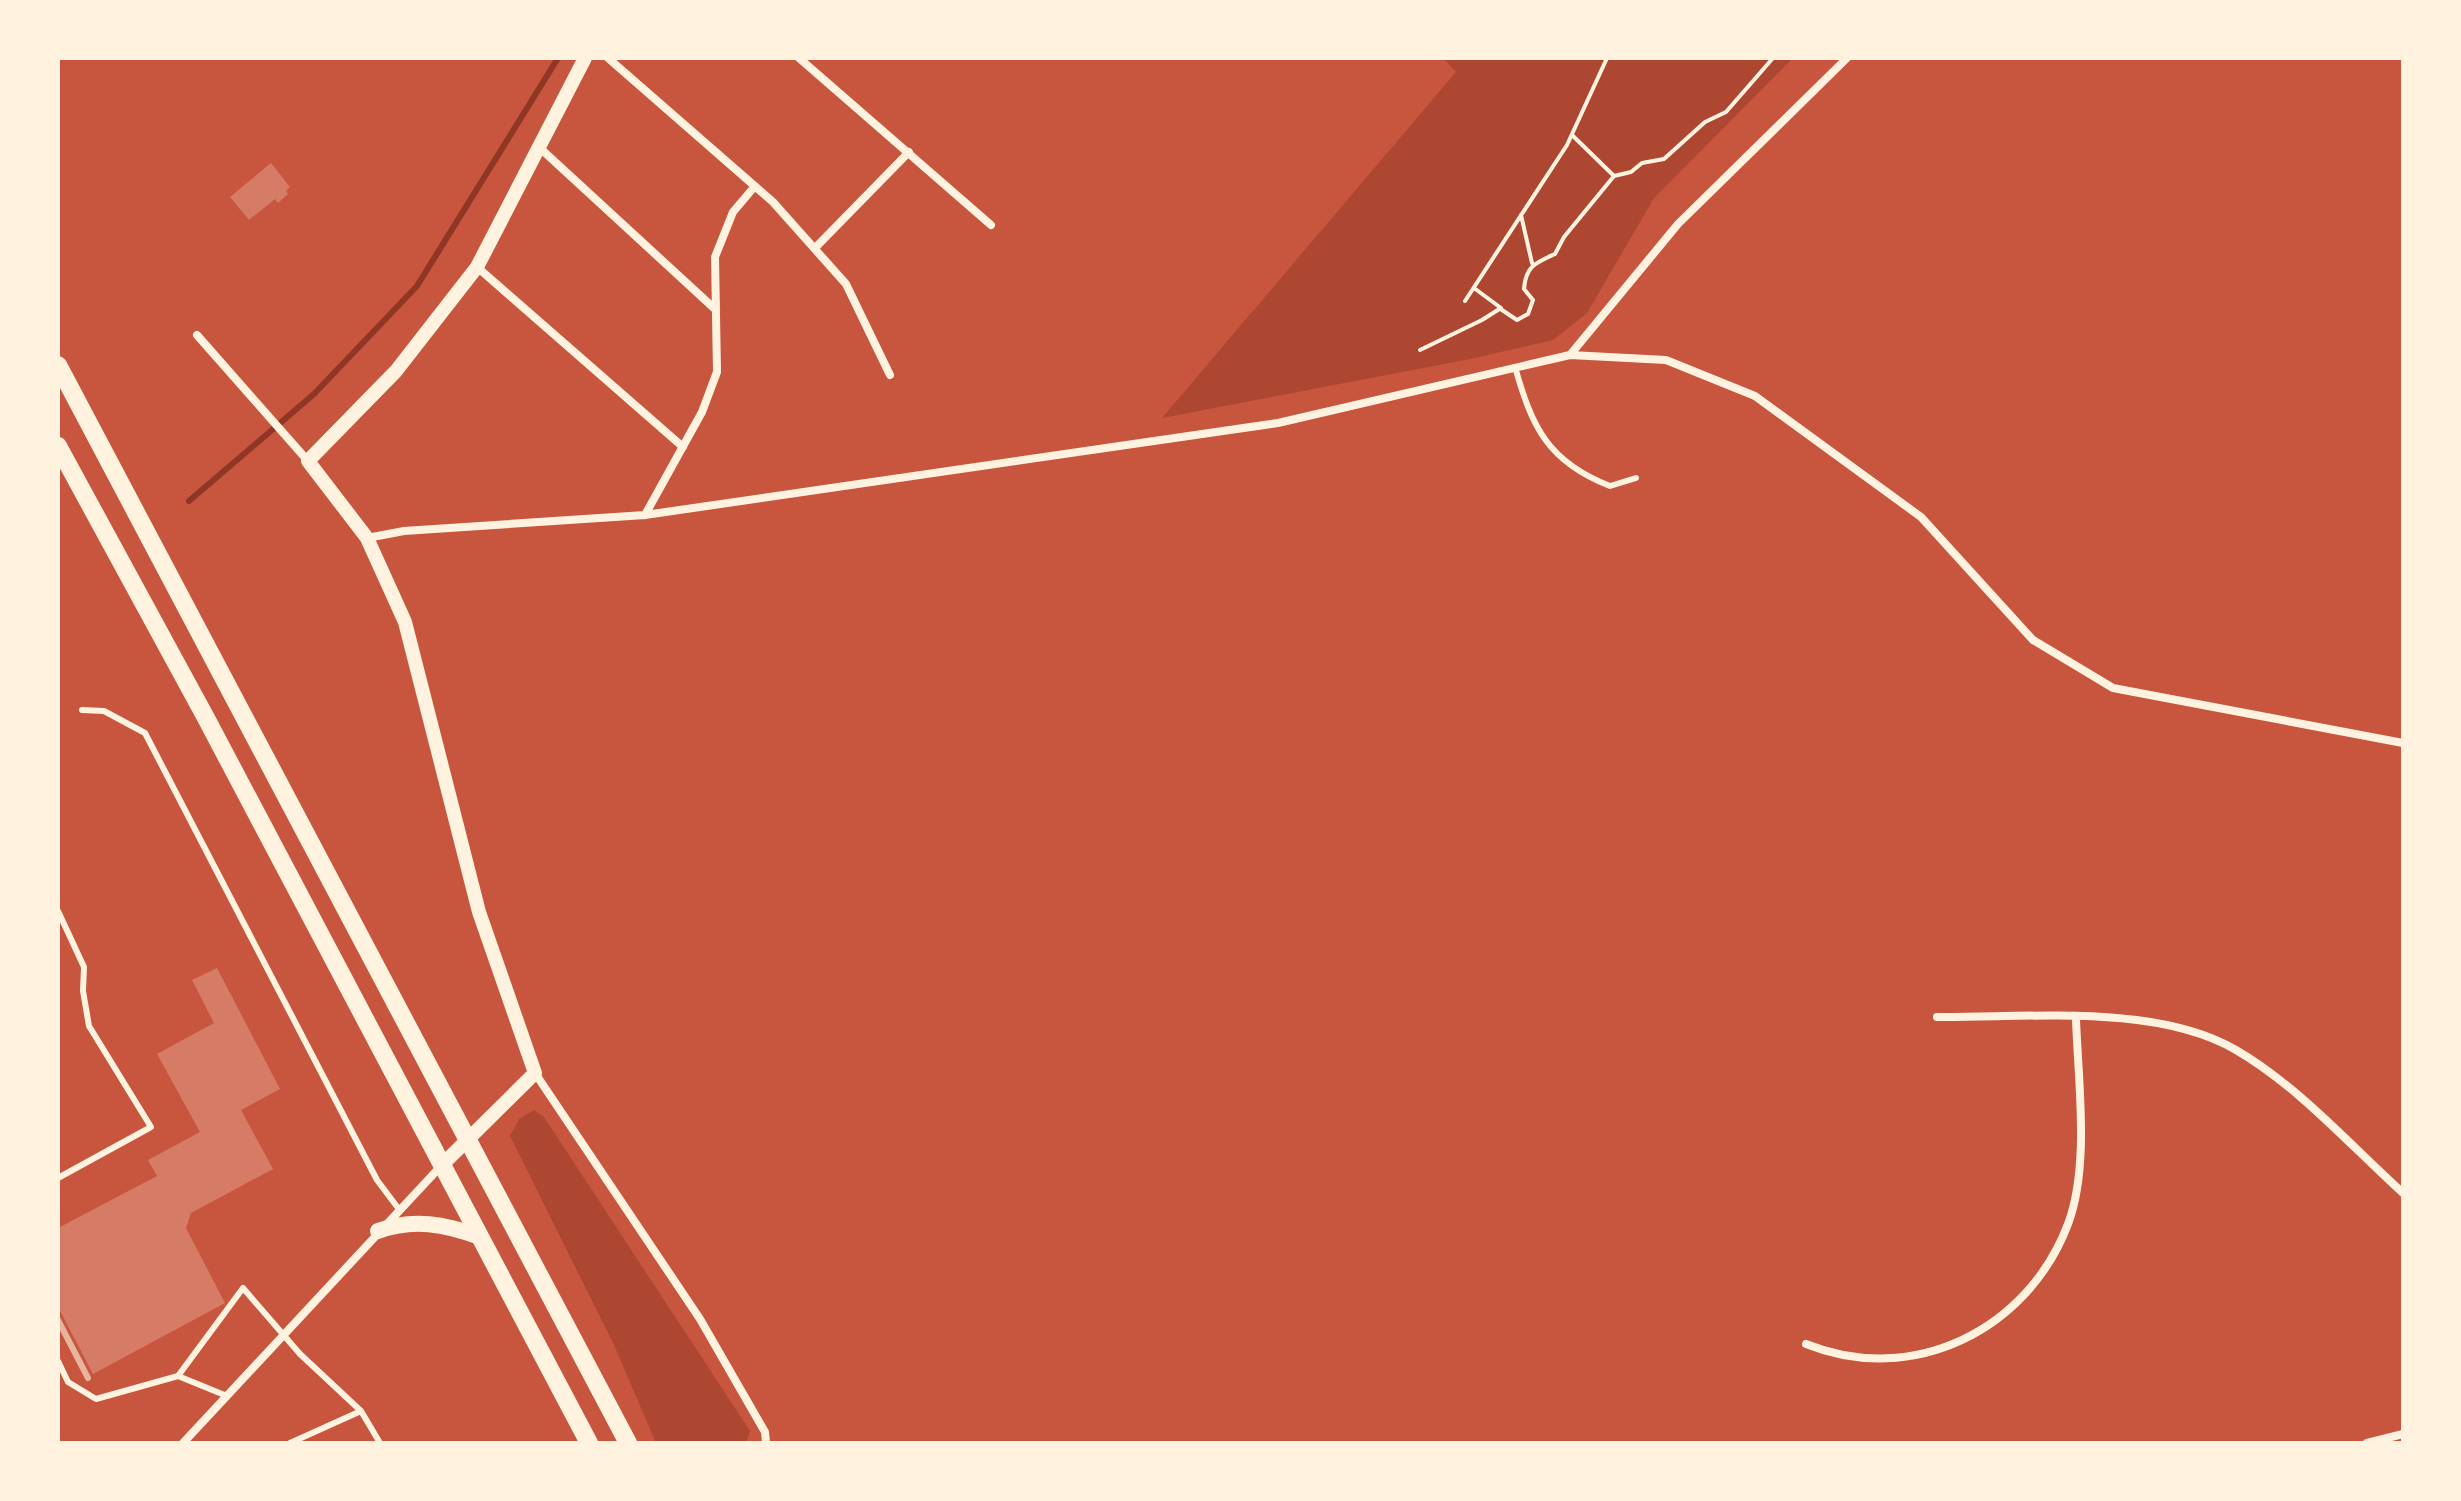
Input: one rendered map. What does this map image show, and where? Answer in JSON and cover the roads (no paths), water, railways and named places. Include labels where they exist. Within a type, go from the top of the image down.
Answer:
[{"type":"main road","points":[[58,365],[628,1443]]},
{"type":"main road","points":[[58,446],[206,718],[589,1443]]},
{"type":"main road","points":[[378,1231],[402,1222],[450,1226],[480,1237]]},
{"type":"street","points":[[308,461],[396,371],[477,267],[541,149],[585,58]]},
{"type":"street","points":[[608,58],[755,186],[815,248],[846,284],[890,375]]},
{"type":"street","points":[[799,58],[991,225]]},
{"type":"street","points":[[1570,355],[1678,224],[1847,58]]},
{"type":"street","points":[[541,149],[716,310]]},
{"type":"street","points":[[815,248],[909,152]]},
{"type":"street","points":[[645,515],[683,447],[717,372],[715,257],[733,212],[755,186]]},
{"type":"street","points":[[477,267],[683,447]]},
{"type":"street","points":[[197,335],[308,461],[367,538],[381,564],[405,622],[479,912],[535,1073],[707,1330],[765,1432],[766,1443]]},
{"type":"street","points":[[367,538],[404,531],[645,515],[1278,423],[1570,355],[1666,360],[1755,396],[1921,517],[2033,640],[2113,688],[2403,743]]},
{"type":"street","points":[[1937,1017],[2076,1019],[2155,1024],[2186,1030],[2234,1049],[2267,1070],[2403,1193]]},
{"type":"street","points":[[1806,1344],[1827,1352],[1878,1359],[1929,1351],[1966,1340],[2022,1301],[2045,1270],[2068,1223],[2076,1187],[2079,1133],[2076,1019]]},
{"type":"street","points":[[183,1443],[398,1208],[535,1073]]},
{"type":"street","points":[[2367,1443],[2403,1434]]},
{"type":"lane","points":[[1515,367],[1538,432],[1568,465],[1610,486],[1636,478]]},
{"type":"lane","points":[[82,710],[104,711],[145,733],[363,1155],[398,1208]]},
{"type":"lane","points":[[58,911],[84,967],[83,991],[89,1026],[151,1127],[58,1178]]},
{"type":"lane","points":[[178,1376],[243,1288],[300,1354],[361,1411],[380,1443]]},
{"type":"lane","points":[[58,1361],[68,1382],[96,1399],[178,1376],[227,1396]]},
{"type":"lane","points":[[290,1443],[361,1411]]},
{"type":"waterway","points":[[189,501],[314,394],[417,286],[558,58]]},
{"type":"railway","points":[[58,1320],[88,1378]]}]
